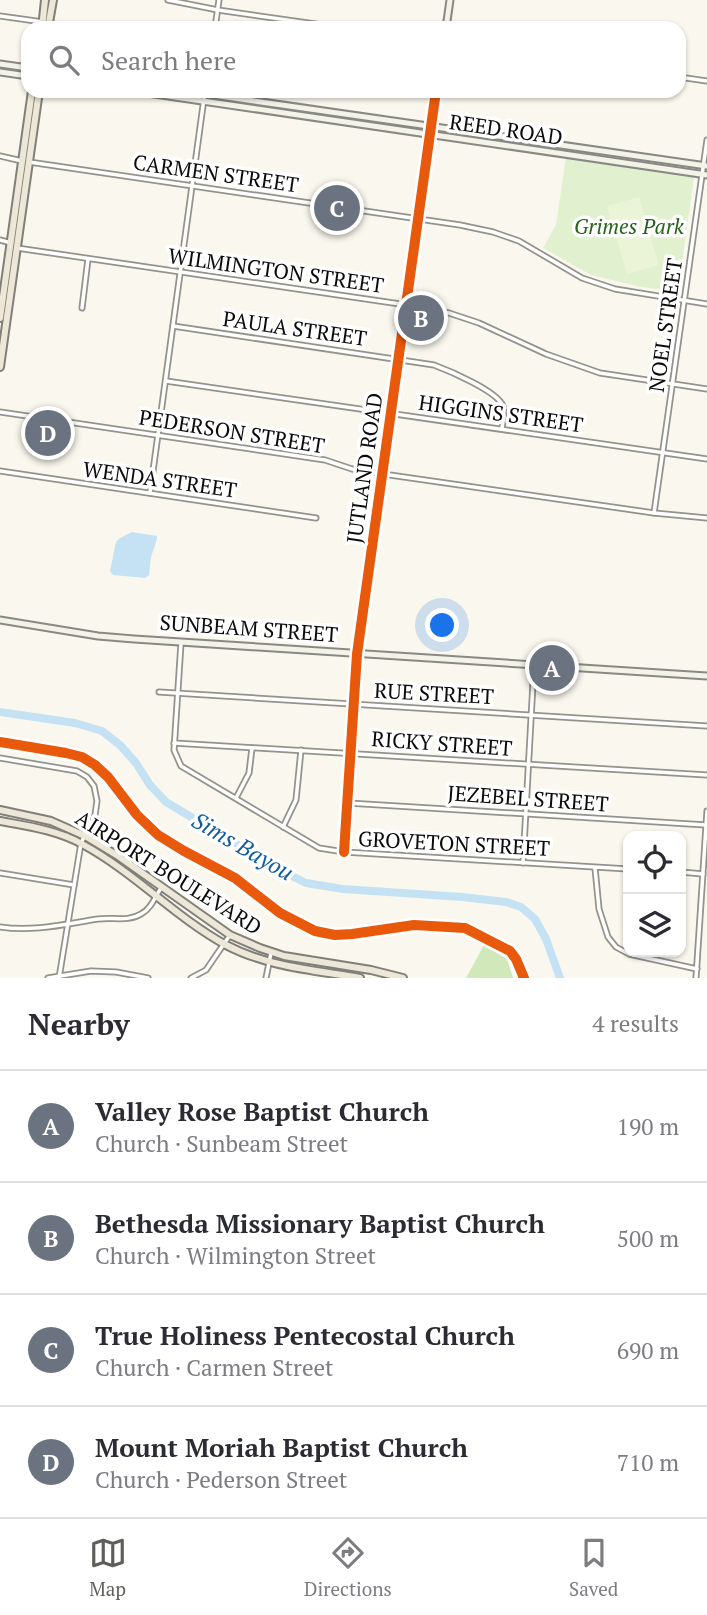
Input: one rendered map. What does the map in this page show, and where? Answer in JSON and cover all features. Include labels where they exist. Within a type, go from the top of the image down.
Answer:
[{"type":"main road","points":[[45,0],[45,21]]},
{"type":"main road","points":[[46,21],[53,0]]},
{"type":"main road","points":[[0,318],[5,307],[17,248],[31,98]]},
{"type":"main road","points":[[0,367],[11,242],[38,98]]},
{"type":"main road","name":"AIRPORT BOULEVARD","points":[[0,810],[51,821],[118,856],[230,935],[271,952],[298,959],[403,978]]},
{"type":"main road","points":[[12,823],[14,813]]},
{"type":"main road","name":"AIRPORT BOULEVARD","points":[[0,821],[83,839],[225,944],[250,956],[268,962],[360,978]]},
{"type":"street","points":[[168,0],[294,21]]},
{"type":"street","points":[[216,21],[219,0]]},
{"type":"street","points":[[447,21],[450,0]]},
{"type":"street","points":[[0,16],[25,21]]},
{"type":"street","points":[[0,64],[21,67]]},
{"type":"street","points":[[0,72],[21,75]]},
{"type":"street","points":[[686,78],[707,82]]},
{"type":"street","points":[[150,493],[205,98]]},
{"type":"street","name":"REED ROAD","points":[[218,98],[290,114],[555,152],[705,166]]},
{"type":"street","name":"REED ROAD","points":[[228,98],[557,145],[705,174]]},
{"type":"street","name":"JUTLAND ROAD","points":[[344,852],[357,654],[435,98]]},
{"type":"street","points":[[290,114],[291,106]]},
{"type":"street","points":[[363,125],[365,117]]},
{"type":"street","points":[[501,144],[502,137]]},
{"type":"street","name":"NOEL STREET","points":[[654,513],[705,174],[707,140]]},
{"type":"street","points":[[555,152],[557,145]]},
{"type":"street","name":"CARMEN STREET","points":[[0,156],[460,225],[507,236],[533,248],[582,278],[615,289],[707,304]]},
{"type":"street","points":[[0,240],[11,242],[17,248]]},
{"type":"street","name":"WILMINGTON STREET","points":[[17,248],[449,313],[479,323],[546,354],[600,373],[707,389]]},
{"type":"street","points":[[82,308],[88,259]]},
{"type":"street","name":"PAULA STREET","points":[[173,326],[434,365],[495,395],[502,403],[502,429]]},
{"type":"street","name":"HIGGINS STREET","points":[[166,381],[707,459]]},
{"type":"street","name":"PEDERSON STREET","points":[[0,412],[325,460],[352,469],[383,474],[707,519]]},
{"type":"street","name":"WENDA STREET","points":[[0,471],[316,518]]},
{"type":"street","name":"SUNBEAM STREET","points":[[0,620],[98,636],[181,643],[707,676]]},
{"type":"street","points":[[174,743],[181,643]]},
{"type":"street","points":[[523,863],[534,665]]},
{"type":"street","name":"RUE STREET","points":[[159,692],[707,726]]},
{"type":"street","name":"RICKY STREET","points":[[174,743],[707,775]]},
{"type":"street","name":"GROVETON STREET","points":[[174,743],[181,766],[319,848],[344,852],[623,869]]},
{"type":"street","points":[[236,799],[249,773],[252,748]]},
{"type":"street","points":[[283,827],[296,800],[301,750]]},
{"type":"street","points":[[0,758],[77,771],[87,777],[94,786],[97,801],[95,815],[83,839],[60,977]]},
{"type":"street","name":"JEZEBEL STREET","points":[[348,803],[706,825]]},
{"type":"street","points":[[696,978],[707,811]]},
{"type":"street","points":[[595,868],[599,909],[608,937],[616,947],[629,954],[697,969]]},
{"type":"street","points":[[686,872],[702,874]]},
{"type":"street","points":[[0,873],[75,886]]},
{"type":"street","points":[[0,927],[34,929],[100,919],[131,919],[148,909],[162,888]]},
{"type":"street","points":[[191,978],[206,970],[230,935]]},
{"type":"street","points":[[266,978],[271,952]]},
{"type":"street","points":[[48,978],[91,971],[148,978]]},
{"type":"green space","name":"Grimes Park","points":[[566,157],[694,177],[678,292],[641,287],[591,275],[543,248],[556,225]]},
{"type":"green space","points":[[639,197],[659,265],[627,274],[607,206]]},
{"type":"green space","points":[[484,945],[507,959],[513,978],[466,978]]},
{"type":"water","points":[[132,532],[157,536],[149,575],[145,578],[113,575],[110,571],[116,542]]},
{"type":"waterway","name":"Sims Bayou","points":[[0,712],[75,723],[102,731],[120,745],[166,802],[306,883],[343,889],[462,897],[506,902],[521,907],[535,919],[546,939],[560,978]]},
{"type":"cycle path","points":[[344,852],[357,654],[435,98]]},
{"type":"cycle path","points":[[0,742],[82,757],[108,777],[137,815],[158,835],[235,878],[280,913],[315,931],[335,935],[414,925],[465,928],[510,951],[524,978]]},
{"type":"place","name":"True Holiness Pentecostal Church","points":[[337,208]]},
{"type":"place","name":"Bethesda Missionary Baptist Church","points":[[421,318]]},
{"type":"place","name":"Mount Moriah Baptist Church","points":[[48,433]]},
{"type":"place","name":"Valley Rose Baptist Church","points":[[552,668]]}]
